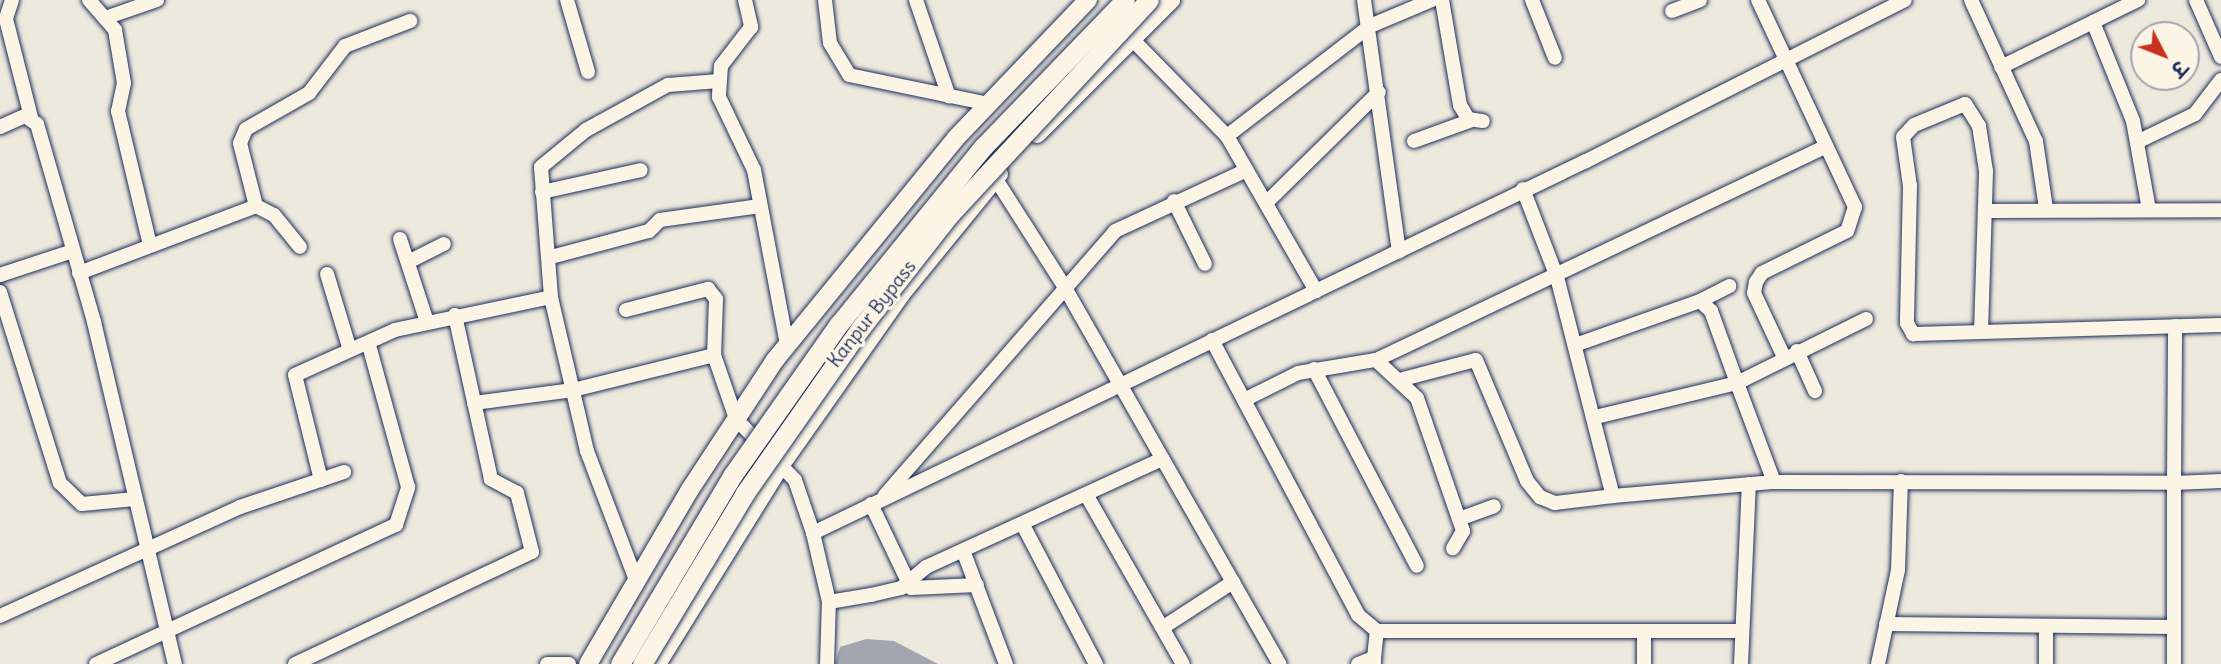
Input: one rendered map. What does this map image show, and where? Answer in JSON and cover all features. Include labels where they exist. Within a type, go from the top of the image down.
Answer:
[{"type":"highway","name":"Kanpur Bypass","points":[[620,664],[732,476],[839,324],[984,147],[1125,0]]},
{"type":"highway","name":"Kanpur Bypass","points":[[642,664],[745,493],[859,330],[950,215],[1149,0]]},
{"type":"main road","points":[[588,664],[636,580],[736,419],[787,344],[989,104],[1088,0]]},
{"type":"main road","points":[[657,664],[782,463],[901,294],[995,178],[1130,37],[1171,0]]},
{"type":"street","points":[[89,0],[108,17],[124,83],[118,111],[150,245]]},
{"type":"street","points":[[108,17],[157,0]]},
{"type":"street","points":[[567,0],[588,72]]},
{"type":"street","points":[[745,0],[751,27],[721,66],[719,80],[724,112],[744,138],[787,344]]},
{"type":"street","points":[[825,0],[830,43],[849,75],[989,104]]},
{"type":"street","points":[[916,0],[949,97]]},
{"type":"street","points":[[1364,0],[1370,26],[1399,252]]},
{"type":"street","points":[[1227,136],[1370,26],[1432,0]]},
{"type":"street","points":[[1415,141],[1477,121],[1461,105],[1442,0]]},
{"type":"street","points":[[1532,0],[1555,58]]},
{"type":"street","points":[[1672,11],[1700,0]]},
{"type":"street","points":[[1758,0],[1855,218],[1847,231],[1762,273],[1756,282],[1757,301],[1815,391]]},
{"type":"street","points":[[1868,0],[1875,14]]},
{"type":"street","points":[[813,533],[1120,383],[1399,252],[1782,58],[1905,0]]},
{"type":"street","points":[[1971,0],[2036,141],[2046,209]]},
{"type":"street","points":[[2001,67],[2138,0]]},
{"type":"street","points":[[2196,0],[2221,57]]},
{"type":"street","points":[[7,3],[6,19],[31,117],[79,273],[175,664]]},
{"type":"street","points":[[256,206],[240,143],[246,129],[309,93],[353,41],[410,21]]},
{"type":"street","points":[[2093,22],[2139,141],[2149,210]]},
{"type":"street","points":[[1130,37],[1227,136],[1316,291]]},
{"type":"street","points":[[636,580],[587,451],[551,297],[551,257],[542,192],[545,159],[586,130],[668,85],[719,80]]},
{"type":"street","points":[[2139,141],[2195,114],[2221,80]]},
{"type":"street","points":[[1266,203],[1379,92]]},
{"type":"street","points":[[1981,332],[1988,211],[1983,140],[1969,106],[1906,131],[1910,331],[1957,337],[1981,332],[2221,325]]},
{"type":"street","points":[[0,127],[31,117]]},
{"type":"street","points":[[1244,400],[1314,369],[1376,360],[1558,277],[1825,147]]},
{"type":"street","points":[[542,192],[641,170]]},
{"type":"street","points":[[876,502],[1115,231],[1174,201],[1247,170]]},
{"type":"street","points":[[995,178],[1064,286],[1280,664]]},
{"type":"street","points":[[1523,189],[1558,277],[1613,496]]},
{"type":"street","points":[[1174,201],[1205,264]]},
{"type":"street","points":[[79,273],[256,206],[274,215],[300,247]]},
{"type":"street","points":[[551,257],[649,231],[660,220],[760,206]]},
{"type":"street","points":[[1988,211],[2221,211]]},
{"type":"street","points":[[400,240],[427,322]]},
{"type":"street","points":[[408,262],[444,244]]},
{"type":"street","points":[[0,275],[73,251]]},
{"type":"street","points":[[327,274],[350,350]]},
{"type":"street","points":[[1576,345],[1700,301],[1729,286]]},
{"type":"street","points":[[626,310],[708,289],[716,299],[715,355],[736,419],[796,480],[813,533],[829,602],[827,664]]},
{"type":"street","points":[[0,292],[60,483],[82,504],[135,499]]},
{"type":"street","points":[[321,480],[295,375],[368,342],[427,322],[551,297]]},
{"type":"street","points":[[1700,301],[1711,311],[1774,482]]},
{"type":"street","points":[[295,664],[528,558],[532,547],[521,500],[491,479],[455,315]]},
{"type":"street","points":[[1595,417],[1737,383],[1866,318]]},
{"type":"street","points":[[2174,664],[2175,326]]},
{"type":"street","points":[[1212,340],[1358,615],[1377,631],[1742,631]]},
{"type":"street","points":[[96,664],[402,517],[408,487],[368,342]]},
{"type":"street","points":[[474,404],[573,390],[715,355]]},
{"type":"street","points":[[1376,360],[1403,379],[1417,398],[1463,531],[1454,548]]},
{"type":"street","points":[[1403,379],[1476,360],[1527,481],[1540,497],[1555,503],[1774,482],[2221,481]]},
{"type":"street","points":[[1314,369],[1417,566]]},
{"type":"street","points":[[829,602],[906,584],[926,567],[1024,527],[1162,459]]},
{"type":"street","points":[[0,616],[147,552],[240,507],[344,472]]},
{"type":"street","points":[[1878,664],[1898,570],[1901,481]]},
{"type":"street","points":[[1741,664],[1749,484]]},
{"type":"street","points":[[1087,496],[1165,626],[1183,664]]},
{"type":"street","points":[[876,502],[906,584],[925,592],[977,585]]},
{"type":"street","points":[[1459,519],[1494,506]]},
{"type":"street","points":[[1024,527],[1096,664]]},
{"type":"street","points":[[964,553],[1006,664]]},
{"type":"street","points":[[1165,626],[1233,582]]},
{"type":"street","points":[[1886,624],[2174,627]]},
{"type":"street","points":[[2046,626],[2046,664]]},
{"type":"street","points":[[1358,664],[1374,661],[1377,631]]},
{"type":"street","points":[[1644,631],[1644,664]]},
{"type":"street","points":[[547,664],[569,664]]},
{"type":"shaded area","points":[[866,639],[894,641],[938,664],[835,664],[840,647]]}]
